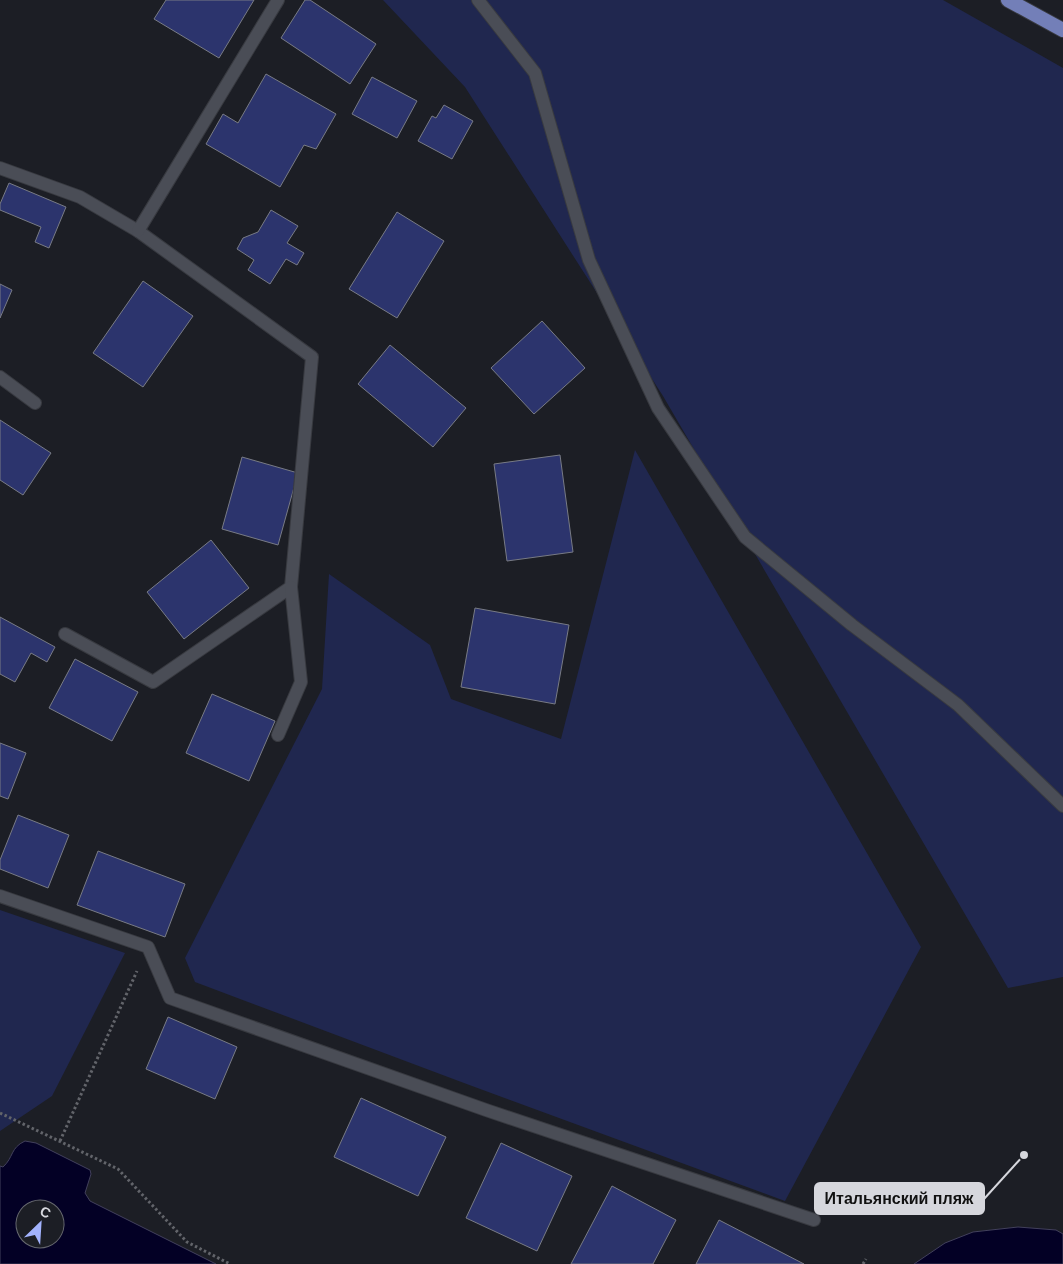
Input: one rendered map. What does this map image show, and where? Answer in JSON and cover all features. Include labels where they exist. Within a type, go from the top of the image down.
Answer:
[{"type":"main road","points":[[1008,0],[1063,30]]},
{"type":"lane","points":[[138,231],[278,0]]},
{"type":"lane","points":[[478,0],[535,73],[589,260],[658,408],[745,537],[852,625],[958,705],[1063,806]]},
{"type":"lane","points":[[0,168],[80,197],[138,231],[312,357],[291,586],[300,682],[278,735]]},
{"type":"lane","points":[[0,377],[35,403]]},
{"type":"lane","points":[[65,634],[153,682],[291,586]]},
{"type":"lane","points":[[0,896],[148,947],[170,998],[486,1110],[814,1220]]},
{"type":"path","points":[[60,1141],[148,947]]},
{"type":"path","points":[[0,1114],[118,1169],[187,1242],[230,1264]]},
{"type":"path","points":[[863,1264],[866,1259]]},
{"type":"shaded area","points":[[383,0],[943,0],[1063,68],[1063,977],[1008,988],[663,396],[465,87]]},
{"type":"shaded area","points":[[635,450],[921,947],[785,1201],[195,982],[185,958],[322,689],[329,574],[430,645],[451,699],[561,739]]},
{"type":"shaded area","points":[[0,910],[125,953],[52,1096],[0,1131]]},
{"type":"shaded area","points":[[25,1141],[36,1143],[90,1170],[91,1174],[85,1193],[90,1201],[216,1264],[0,1264],[0,1166],[3,1167],[17,1147]]},
{"type":"shaded area","points":[[1018,1227],[1056,1230],[1063,1234],[1063,1264],[914,1264],[945,1243],[973,1232]]},
{"type":"building","points":[[166,0],[254,0],[219,58],[154,19]]},
{"type":"building","points":[[305,0],[310,0],[376,44],[350,84],[281,38]]},
{"type":"building","points":[[266,74],[336,114],[316,149],[304,145],[280,187],[206,144],[223,114],[238,123]]},
{"type":"building","points":[[372,77],[417,101],[397,138],[352,114]]},
{"type":"building","points":[[444,105],[473,121],[452,159],[418,141],[432,116],[436,118]]},
{"type":"building","points":[[9,183],[66,207],[49,248],[35,242],[41,227],[0,210],[0,204]]},
{"type":"building","points":[[271,210],[298,226],[287,243],[304,253],[297,265],[286,259],[270,284],[248,270],[254,260],[237,249],[243,238],[258,232]]},
{"type":"building","points":[[397,212],[444,241],[397,318],[349,289]]},
{"type":"building","points":[[143,281],[193,316],[143,387],[93,353]]},
{"type":"building","points":[[0,284],[12,290],[0,318]]},
{"type":"building","points":[[542,321],[585,368],[534,414],[491,368]]},
{"type":"building","points":[[390,345],[466,408],[433,447],[358,384]]},
{"type":"building","points":[[0,420],[51,453],[23,495],[0,480]]},
{"type":"building","points":[[560,455],[573,552],[507,561],[494,464]]},
{"type":"building","points":[[242,457],[298,473],[278,545],[222,529]]},
{"type":"building","points":[[211,540],[249,588],[184,639],[147,592]]},
{"type":"building","points":[[475,608],[569,625],[555,704],[461,687]]},
{"type":"building","points":[[0,617],[55,647],[47,662],[31,653],[15,682],[0,674]]},
{"type":"building","points":[[75,659],[138,692],[112,741],[49,708]]},
{"type":"building","points":[[212,694],[275,721],[249,781],[186,753]]},
{"type":"building","points":[[0,743],[26,753],[8,799],[0,796]]},
{"type":"building","points":[[18,815],[69,835],[48,888],[0,869],[0,860]]},
{"type":"building","points":[[98,851],[185,884],[165,937],[77,905]]},
{"type":"building","points":[[168,1017],[237,1047],[215,1099],[146,1069]]},
{"type":"building","points":[[361,1098],[446,1137],[418,1196],[334,1157]]},
{"type":"building","points":[[501,1143],[572,1176],[537,1251],[466,1218]]},
{"type":"building","points":[[612,1186],[676,1220],[653,1264],[571,1264]]},
{"type":"building","points":[[719,1220],[804,1264],[696,1264]]},
{"type":"place","name":"Итальянский пляж","points":[[1024,1155]]}]
